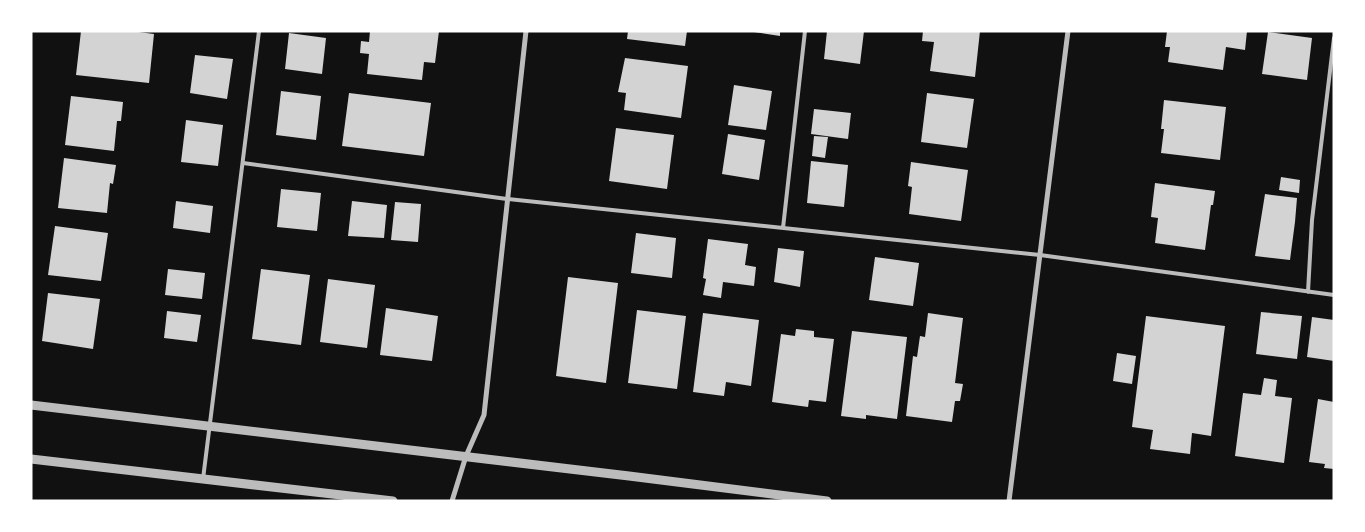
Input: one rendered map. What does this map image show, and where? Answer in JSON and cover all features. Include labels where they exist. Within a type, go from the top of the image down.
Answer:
[{"type":"street","points":[[452,501],[466,456],[484,414],[526,31]]},
{"type":"street","points":[[1009,501],[1068,31]]},
{"type":"street","points":[[31,405],[210,425],[826,501]]},
{"type":"street","points":[[31,459],[393,501]]},
{"type":"lane","points":[[203,478],[258,31]]},
{"type":"lane","points":[[783,228],[805,31]]},
{"type":"lane","points":[[1308,292],[1312,220],[1334,38]]},
{"type":"lane","points":[[243,163],[507,199],[1040,255],[1334,295]]},
{"type":"building","points":[[81,31],[131,31],[154,34],[149,83],[76,75]]},
{"type":"building","points":[[370,31],[439,31],[435,63],[424,62],[422,80],[367,74],[369,54],[360,53],[361,41],[369,42]]},
{"type":"building","points":[[628,31],[687,31],[685,46],[627,39]]},
{"type":"building","points":[[747,31],[780,31],[780,36]]},
{"type":"building","points":[[827,31],[864,31],[860,64],[824,59]]},
{"type":"building","points":[[923,31],[980,31],[975,77],[930,71],[934,42],[922,41]]},
{"type":"building","points":[[1167,31],[1247,31],[1245,50],[1226,47],[1223,70],[1168,62],[1170,47],[1165,47]]},
{"type":"building","points":[[1268,32],[1312,38],[1307,80],[1262,74]]},
{"type":"building","points":[[289,33],[326,38],[322,74],[285,69]]},
{"type":"building","points":[[195,55],[233,59],[227,99],[190,93]]},
{"type":"building","points":[[625,58],[688,66],[681,118],[624,110],[626,93],[618,92]]},
{"type":"building","points":[[734,85],[772,91],[766,130],[728,125]]},
{"type":"building","points":[[281,91],[321,96],[316,140],[276,135]]},
{"type":"building","points":[[349,93],[431,103],[424,156],[342,146]]},
{"type":"building","points":[[927,93],[974,99],[967,148],[921,142]]},
{"type":"building","points":[[71,96],[123,102],[121,121],[117,121],[114,151],[65,145]]},
{"type":"building","points":[[1164,100],[1226,107],[1220,160],[1161,153],[1164,129],[1161,129]]},
{"type":"building","points":[[814,109],[851,113],[848,139],[811,134]]},
{"type":"building","points":[[186,120],[223,125],[218,166],[181,162]]},
{"type":"building","points":[[616,128],[674,135],[667,189],[609,181]]},
{"type":"building","points":[[728,134],[765,140],[759,180],[722,174]]},
{"type":"building","points":[[814,136],[828,137],[825,158],[812,156]]},
{"type":"building","points":[[64,158],[116,165],[113,184],[110,183],[107,213],[58,208]]},
{"type":"building","points":[[811,161],[848,165],[844,207],[807,203]]},
{"type":"building","points":[[911,162],[968,170],[961,221],[909,214],[912,187],[908,186]]},
{"type":"building","points":[[1281,177],[1300,180],[1299,193],[1279,190]]},
{"type":"building","points":[[1155,183],[1215,191],[1213,205],[1211,205],[1205,250],[1155,243],[1158,218],[1151,217]]},
{"type":"building","points":[[281,189],[321,193],[317,231],[277,227]]},
{"type":"building","points":[[1265,194],[1297,198],[1290,260],[1255,256]]},
{"type":"building","points":[[176,201],[213,206],[210,233],[173,228]]},
{"type":"building","points":[[352,201],[387,205],[384,238],[348,236]]},
{"type":"building","points":[[395,202],[421,204],[418,242],[391,240]]},
{"type":"building","points":[[55,226],[108,233],[101,281],[48,275]]},
{"type":"building","points":[[636,233],[676,238],[672,278],[631,273]]},
{"type":"building","points":[[708,239],[748,244],[745,265],[756,267],[754,286],[723,282],[721,298],[703,295],[706,279],[703,278]]},
{"type":"building","points":[[778,248],[804,251],[800,287],[774,282]]},
{"type":"building","points":[[875,257],[919,263],[913,306],[869,300]]},
{"type":"building","points":[[168,269],[205,273],[202,299],[165,295]]},
{"type":"building","points":[[261,269],[310,275],[301,345],[252,339]]},
{"type":"building","points":[[568,277],[618,283],[606,383],[556,376]]},
{"type":"building","points":[[328,279],[375,285],[367,348],[320,342]]},
{"type":"building","points":[[48,293],[100,299],[93,349],[42,341]]},
{"type":"building","points":[[386,308],[438,316],[432,361],[380,355]]},
{"type":"building","points":[[637,310],[686,316],[677,389],[628,383]]},
{"type":"building","points":[[167,311],[201,315],[197,342],[164,338]]},
{"type":"building","points":[[1261,312],[1302,316],[1297,359],[1256,354]]},
{"type":"building","points":[[703,313],[759,320],[751,386],[726,382],[724,396],[693,392]]},
{"type":"building","points":[[928,313],[963,318],[955,383],[963,384],[960,401],[955,401],[952,422],[906,416],[913,356],[917,357],[920,336],[925,337]]},
{"type":"building","points":[[1146,316],[1225,326],[1211,436],[1192,433],[1190,454],[1150,449],[1153,430],[1132,427]]},
{"type":"building","points":[[1312,317],[1334,320],[1334,361],[1307,357]]},
{"type":"building","points":[[796,329],[814,331],[814,337],[834,339],[826,402],[809,400],[808,407],[772,402],[781,334],[795,336]]},
{"type":"building","points":[[852,331],[907,337],[897,419],[866,415],[866,419],[841,416]]},
{"type":"building","points":[[1117,353],[1136,356],[1132,384],[1113,381]]},
{"type":"building","points":[[1264,378],[1277,380],[1275,396],[1292,398],[1284,463],[1235,456],[1243,393],[1261,395]]},
{"type":"building","points":[[1318,399],[1334,402],[1334,469],[1324,468],[1325,464],[1309,462]]}]
